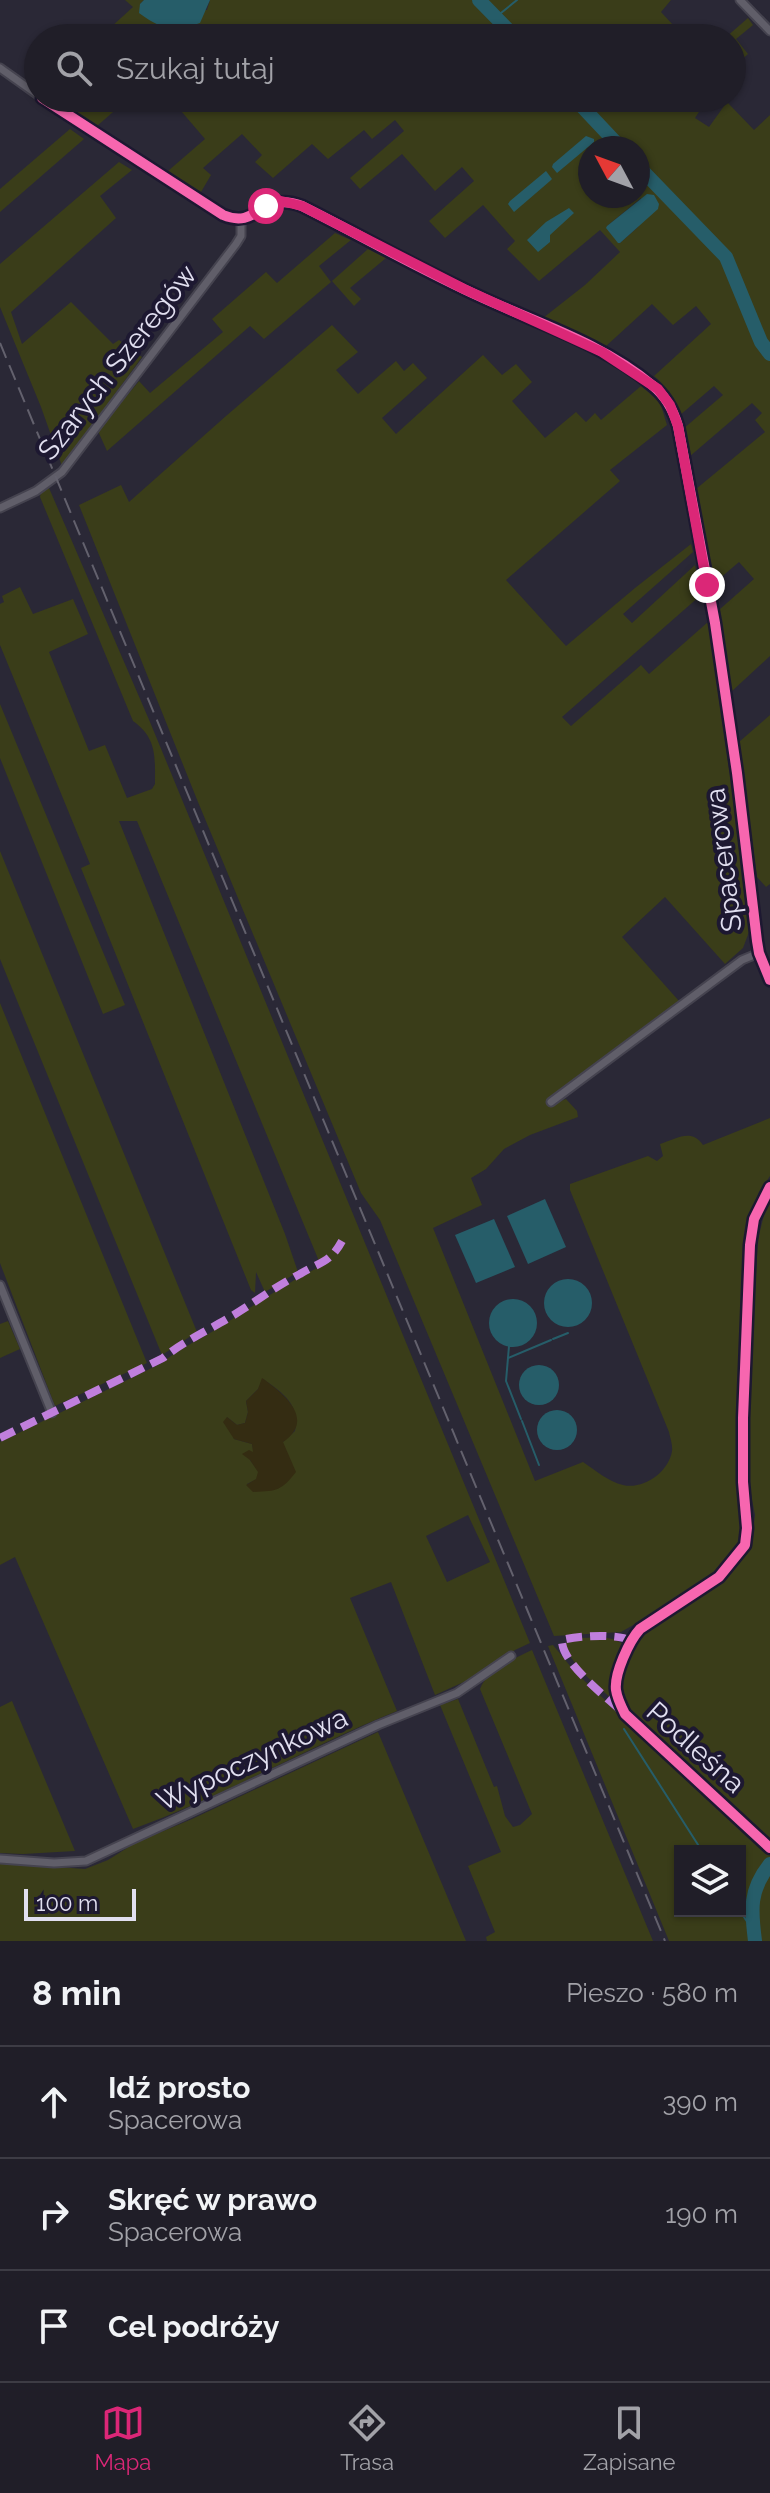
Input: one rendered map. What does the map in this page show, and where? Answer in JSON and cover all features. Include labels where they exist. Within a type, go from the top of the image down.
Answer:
[{"type":"street","points":[[740,0],[770,31]]},
{"type":"street","points":[[0,68],[24,85]]},
{"type":"street","points":[[64,112],[216,212],[241,220]]},
{"type":"street","name":"Spacerowa","points":[[241,220],[277,201],[302,206],[472,293],[589,345],[649,382],[666,398],[674,415],[683,451],[715,623],[759,953],[770,980]]},
{"type":"street","name":"Szarych Szeregów","points":[[0,508],[36,491],[75,458],[236,244],[241,236],[241,220]]},
{"type":"street","name":"Spacerowa","points":[[551,1102],[742,960],[759,953]]},
{"type":"street","name":"Podleśna","points":[[770,1187],[754,1219],[750,1245],[743,1418],[745,1545],[719,1577],[640,1629],[631,1641],[616,1683],[616,1692],[625,1714],[770,1848]]},
{"type":"street","points":[[0,1285],[52,1413]]},
{"type":"street","name":"Wypoczynkowa","points":[[0,1859],[54,1863],[86,1861],[378,1725],[457,1693],[511,1656]]},
{"type":"green space","points":[[125,0],[207,10],[210,0],[671,0],[661,12],[672,24],[114,24],[133,7]]},
{"type":"green space","points":[[748,18],[753,25],[746,31],[746,24],[741,24]]},
{"type":"green space","points":[[75,112],[113,112],[97,126]]},
{"type":"green space","points":[[182,112],[699,112],[695,118],[709,127],[720,112],[737,112],[754,130],[770,115],[770,656],[731,692],[719,610],[754,579],[739,562],[712,585],[696,489],[765,432],[755,420],[762,413],[752,403],[689,457],[683,429],[723,395],[714,386],[679,416],[670,394],[654,376],[711,324],[696,306],[673,325],[652,304],[605,347],[543,318],[620,252],[600,230],[539,281],[507,249],[515,241],[483,205],[445,238],[429,221],[474,181],[462,167],[435,191],[402,154],[360,189],[350,178],[404,131],[395,120],[372,139],[364,130],[328,159],[312,144],[273,178],[255,162],[262,155],[242,134],[203,168],[211,175],[201,192],[168,171],[205,139]]},
{"type":"green space","points":[[70,129],[84,139],[0,212],[0,189]]},
{"type":"green space","points":[[119,162],[132,170],[100,196],[116,218],[11,312],[22,344],[71,302],[113,344],[119,340],[142,357],[62,466],[0,307],[0,264]]},
{"type":"green space","points":[[335,233],[351,240],[319,266],[331,282],[264,339],[250,326],[107,451],[98,431],[139,381],[150,393],[223,332],[212,319],[266,272],[277,283]]},
{"type":"green space","points":[[368,249],[386,258],[350,288],[361,299],[354,306],[332,281]]},
{"type":"green space","points":[[332,325],[358,352],[336,370],[358,394],[396,361],[404,371],[413,363],[427,378],[382,418],[396,434],[483,355],[502,375],[516,364],[532,382],[512,401],[545,438],[576,412],[586,422],[595,413],[601,420],[641,386],[660,402],[667,425],[610,470],[620,481],[506,580],[566,646],[691,544],[693,552],[623,614],[632,623],[695,565],[701,595],[562,717],[571,726],[641,665],[649,674],[708,622],[749,932],[743,948],[725,964],[665,897],[622,937],[679,1001],[551,1097],[552,1104],[566,1099],[577,1111],[578,1117],[530,1135],[504,1149],[486,1169],[471,1178],[482,1205],[433,1228],[535,1481],[583,1462],[618,1483],[639,1485],[654,1478],[670,1459],[669,1432],[570,1184],[648,1156],[657,1161],[663,1156],[660,1144],[678,1138],[694,1137],[703,1145],[770,1118],[770,1176],[759,1192],[747,1223],[739,1376],[738,1488],[743,1541],[718,1574],[621,1632],[554,1636],[380,1220],[361,1193],[198,802],[79,505],[121,485],[129,502]]},
{"type":"green space","points":[[49,488],[150,722],[530,1643],[477,1676],[435,1695],[391,1582],[350,1598],[397,1711],[200,1802],[133,1829],[15,1557],[0,1565],[0,1442],[162,1363],[280,1288],[321,1266],[137,821],[119,821],[298,1272],[265,1292],[256,1272],[255,1293],[251,1290],[81,868],[90,864],[0,645],[2,596],[20,587],[33,614],[73,599],[88,634],[49,652],[89,751],[105,745],[127,798],[152,789],[155,765],[151,741],[133,721],[40,497],[41,492]],"holes":[[[263,1379],[288,1400],[296,1422],[295,1431],[283,1442],[254,1492],[247,1484],[257,1479],[259,1472],[250,1460],[254,1453],[252,1444],[234,1439],[227,1417],[237,1425],[245,1423],[248,1412],[246,1401]],[[468,1515],[490,1562],[447,1582],[426,1536]]]},
{"type":"green space","points":[[0,704],[125,1005],[103,1014],[0,758]]},
{"type":"green space","points":[[770,715],[770,884],[766,887],[757,877],[739,742]]},
{"type":"green space","points":[[0,851],[197,1332],[162,1355],[0,959]]},
{"type":"green space","points":[[0,1003],[147,1363],[55,1406],[0,1263]]},
{"type":"green space","points":[[770,1203],[770,1841],[692,1768],[629,1715],[618,1690],[619,1678],[637,1634],[682,1603],[713,1587],[751,1548],[755,1515],[748,1479],[749,1397],[758,1239]]},
{"type":"green space","points":[[8,1321],[20,1349],[0,1358],[0,1324]]},
{"type":"green space","points":[[609,1638],[624,1645],[613,1682],[618,1704],[588,1678],[569,1655],[565,1646],[567,1641]]},
{"type":"green space","points":[[553,1645],[575,1672],[770,1853],[770,1941],[669,1941],[548,1646]]},
{"type":"green space","points":[[532,1650],[653,1941],[487,1941],[486,1937],[495,1932],[468,1866],[501,1852],[440,1705],[458,1699],[494,1787],[497,1786],[505,1816],[513,1827],[520,1825],[532,1814],[480,1689],[495,1670]]},
{"type":"green space","points":[[12,1701],[75,1851],[0,1853],[0,1707]]},
{"type":"green space","points":[[378,1732],[466,1941],[0,1941],[0,1863],[85,1869]]},
{"type":"sand","points":[[262,1378],[287,1399],[297,1416],[297,1425],[283,1442],[296,1472],[278,1489],[253,1492],[246,1485],[256,1479],[258,1472],[242,1454],[249,1450],[253,1452],[252,1444],[234,1439],[223,1422],[227,1417],[237,1425],[245,1423],[248,1412],[246,1401],[258,1389]]},
{"type":"water","points":[[144,0],[210,0],[200,23],[196,24],[157,24],[139,13]]},
{"type":"water","points":[[578,143],[578,155],[557,173],[553,164]]},
{"type":"water","points":[[546,171],[552,179],[514,212],[508,204],[510,201]]},
{"type":"water","points":[[650,194],[654,195],[659,204],[658,209],[620,243],[607,226],[630,208],[650,208]]},
{"type":"water","points":[[569,208],[574,213],[550,235],[550,242],[538,252],[527,240],[546,222]]},
{"type":"water","points":[[545,1199],[566,1247],[528,1264],[507,1216]]},
{"type":"water","points":[[494,1219],[515,1267],[476,1283],[455,1235]]},
{"type":"water","points":[[568,1279],[585,1286],[592,1303],[585,1320],[568,1327],[551,1320],[544,1303],[551,1286]]},
{"type":"water","points":[[513,1299],[530,1306],[537,1323],[530,1340],[513,1347],[496,1340],[489,1323],[496,1306]]},
{"type":"water","points":[[539,1365],[553,1371],[559,1385],[553,1399],[539,1405],[525,1399],[519,1385],[525,1371]]},
{"type":"water","points":[[557,1410],[571,1416],[577,1430],[571,1444],[557,1450],[543,1444],[537,1430],[543,1416]]},
{"type":"waterway","points":[[479,0],[502,24]]},
{"type":"waterway","points":[[496,17],[517,0]]},
{"type":"waterway","points":[[587,112],[610,136]]},
{"type":"waterway","points":[[650,178],[726,257],[761,342],[770,354]]},
{"type":"waterway","points":[[553,1339],[568,1333]]},
{"type":"waterway","points":[[508,1358],[551,1340]]},
{"type":"waterway","points":[[509,1346],[506,1381],[521,1419]]},
{"type":"waterway","points":[[522,1421],[539,1465]]},
{"type":"waterway","points":[[624,1729],[698,1845]]},
{"type":"waterway","points":[[755,1941],[753,1901],[758,1883],[770,1864]]},
{"type":"waterway","points":[[744,1917],[754,1932]]},
{"type":"railway","points":[[0,343],[665,1941]]},
{"type":"marked path","points":[[0,1438],[163,1358],[324,1261],[342,1241]]},
{"type":"marked path","points":[[619,1709],[575,1668],[562,1640],[607,1636],[631,1641]]},
{"type":"cycle path","points":[[64,112],[223,215],[245,218],[277,203],[302,206],[460,287],[592,346],[633,371],[661,394],[678,426],[715,623],[757,941],[770,980]]},
{"type":"cycle path","points":[[770,1187],[754,1219],[750,1245],[743,1418],[745,1545],[719,1577],[640,1629],[623,1658],[616,1683],[618,1699],[625,1714],[770,1848]]},
{"type":"route","points":[[266,206],[281,201],[302,206],[464,289],[589,345],[653,385],[670,405],[678,426],[707,585]]}]
